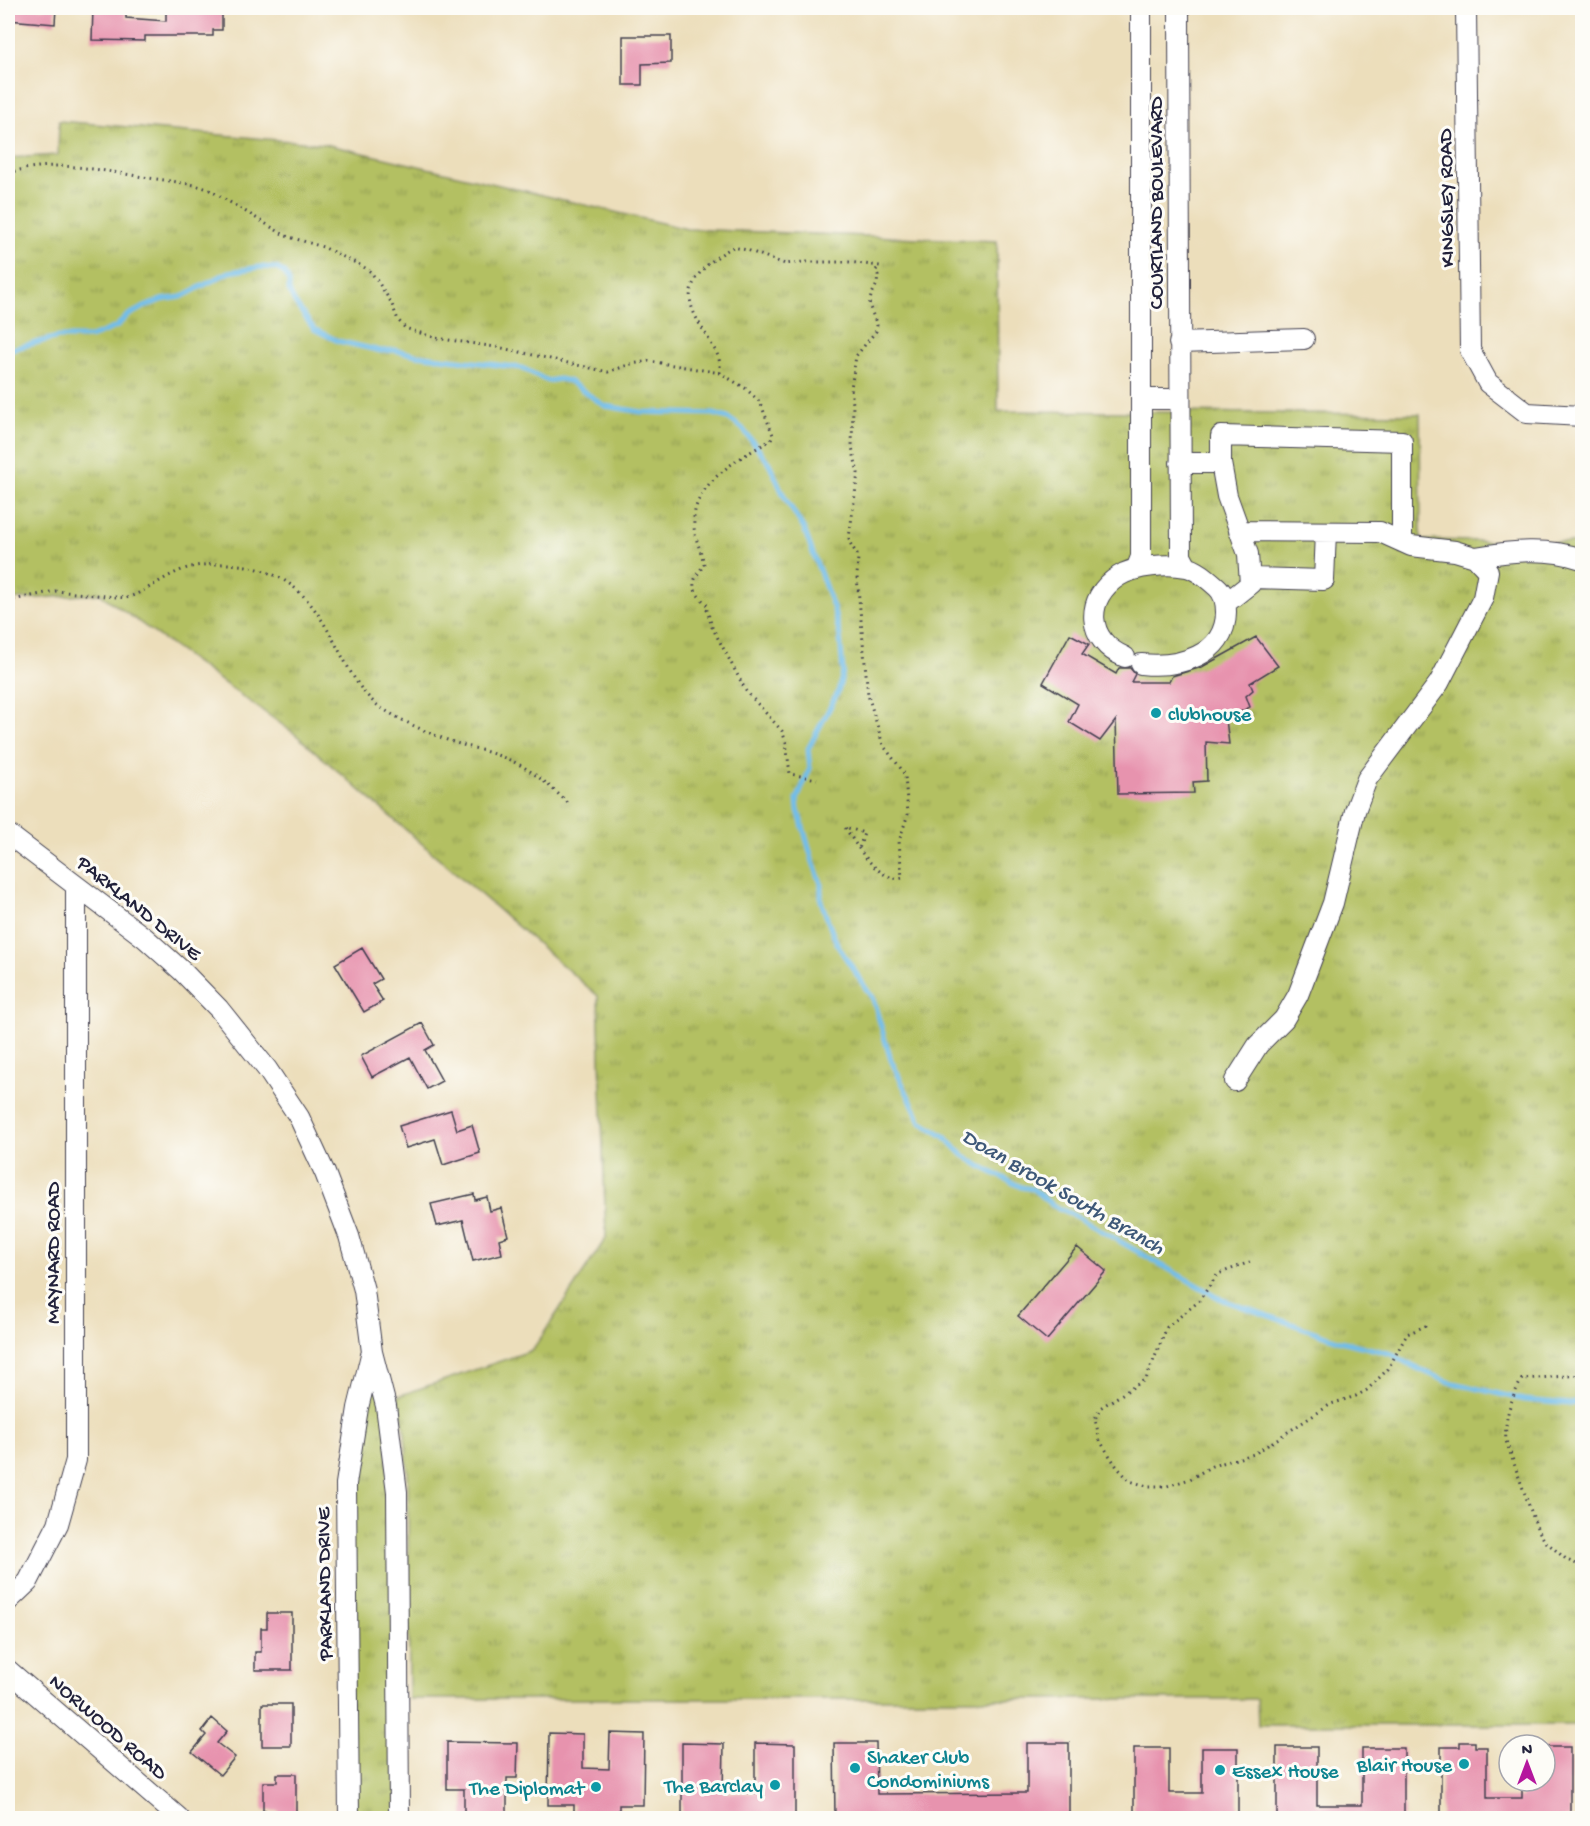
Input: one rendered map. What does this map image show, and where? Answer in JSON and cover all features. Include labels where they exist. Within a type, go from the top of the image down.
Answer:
[{"type":"street","name":"COURTLAND BOULEVARD","points":[[1137,567],[1141,557],[1141,8]]},
{"type":"street","name":"COURTLAND BOULEVARD","points":[[1179,8],[1181,556],[1187,567]]},
{"type":"street","name":"KINGSLEY ROAD","points":[[1466,8],[1470,350],[1488,383],[1527,413],[1582,416]]},
{"type":"street","points":[[1179,343],[1304,339]]},
{"type":"street","points":[[1141,399],[1179,399]]},
{"type":"street","points":[[1226,603],[1250,584],[1250,578],[1248,554],[1227,496],[1221,463],[1221,436],[1402,441],[1402,542]]},
{"type":"street","points":[[1180,463],[1221,463]]},
{"type":"street","points":[[1235,1081],[1258,1045],[1284,1019],[1298,995],[1333,903],[1355,811],[1367,779],[1439,683],[1483,598],[1488,571],[1475,558],[1455,551],[1411,546],[1380,532],[1239,531]]},
{"type":"street","points":[[1250,578],[1324,580],[1326,532]]},
{"type":"street","points":[[1475,558],[1530,550],[1563,552],[1582,559]]},
{"type":"street","points":[[1137,567],[1187,567],[1205,577],[1220,590],[1226,603],[1224,631],[1215,644],[1203,654],[1188,660],[1165,664],[1133,661],[1114,653],[1105,645],[1097,634],[1093,618],[1096,604],[1105,587],[1119,576],[1137,567]]},
{"type":"street","name":"PARKLAND DRIVE","points":[[8,834],[146,938],[211,1001],[267,1069],[299,1117],[325,1173],[349,1236],[364,1290],[372,1352],[386,1406],[397,1492],[399,1818]]},
{"type":"street","name":"MAYNARD ROAD","points":[[8,1601],[28,1582],[58,1524],[76,1460],[76,886]]},
{"type":"street","name":"PARKLAND DRIVE","points":[[349,1818],[346,1484],[358,1408],[372,1352]]},
{"type":"street","name":"NORWOOD ROAD","points":[[8,1670],[179,1818]]},
{"type":"path","points":[[8,172],[35,166],[61,165],[178,182],[208,189],[286,236],[323,247],[371,272],[391,302],[398,320],[405,328],[436,338],[502,348],[608,372],[649,361],[720,373],[745,388],[760,402],[773,435],[771,440],[715,478],[706,487],[699,500],[693,524],[695,540],[704,565],[693,580],[694,590],[708,606],[712,627],[746,691],[782,731],[786,742],[790,774],[817,779]]},
{"type":"path","points":[[720,373],[721,360],[692,306],[690,296],[693,283],[717,256],[733,247],[785,264],[849,262],[880,266],[876,270],[877,284],[869,305],[878,325],[876,331],[856,356],[851,388],[852,447],[858,473],[849,538],[858,556],[857,577],[868,695],[883,746],[905,776],[908,814],[898,841],[902,878],[882,874],[859,849],[845,827],[864,833],[859,849]]},
{"type":"path","points":[[8,601],[55,591],[126,598],[136,595],[174,573],[204,565],[241,566],[280,576],[293,585],[314,607],[354,678],[373,702],[391,714],[449,741],[516,763],[540,777],[568,803]]},
{"type":"path","points":[[1250,1262],[1218,1274],[1198,1302],[1167,1327],[1146,1379],[1100,1408],[1095,1419],[1100,1441],[1117,1467],[1130,1480],[1147,1486],[1167,1486],[1190,1479],[1212,1466],[1254,1454],[1331,1404],[1367,1390],[1388,1369],[1407,1334],[1430,1324]]},
{"type":"path","points":[[1582,1375],[1522,1379],[1508,1411],[1505,1430],[1506,1441],[1537,1528],[1545,1542],[1557,1554],[1582,1566]]},
{"type":"green space","points":[[59,121],[325,144],[687,229],[997,241],[998,411],[1420,414],[1421,540],[1582,543],[1582,1725],[1258,1725],[1257,1699],[409,1699],[408,1476],[405,1434],[398,1396],[533,1350],[606,1238],[598,996],[295,734],[100,594],[8,600],[8,158],[58,155]]},
{"type":"green space","points":[[372,1352],[386,1406],[399,1818],[349,1818],[346,1484]]},
{"type":"building","points":[[8,8],[56,8],[55,24],[8,20]]},
{"type":"building","points":[[93,8],[126,10],[126,18],[166,21],[166,8],[222,8],[222,30],[213,30],[213,36],[145,36],[145,41],[92,40]]},
{"type":"building","points":[[623,36],[671,36],[671,63],[642,64],[642,85],[623,85]]},
{"type":"building","name":"clubhouse","points":[[1070,634],[1089,644],[1082,654],[1116,674],[1119,668],[1130,668],[1135,674],[1131,682],[1169,682],[1172,676],[1202,667],[1256,637],[1278,666],[1250,683],[1253,690],[1246,696],[1250,707],[1226,719],[1229,744],[1206,742],[1207,781],[1193,782],[1194,793],[1118,794],[1116,720],[1100,741],[1069,722],[1078,704],[1043,683]]},
{"type":"building","points":[[362,948],[381,979],[372,984],[383,1001],[364,1012],[335,964]]},
{"type":"building","points":[[422,1023],[434,1045],[425,1050],[442,1081],[427,1089],[410,1057],[372,1077],[361,1056]]},
{"type":"building","points":[[451,1110],[457,1130],[472,1125],[480,1153],[443,1165],[435,1139],[406,1148],[399,1126]]},
{"type":"building","points":[[474,1194],[475,1200],[487,1197],[490,1211],[501,1208],[508,1236],[499,1239],[502,1254],[473,1261],[463,1220],[437,1226],[431,1204]]},
{"type":"building","points":[[1077,1247],[1106,1271],[1047,1340],[1018,1316]]},
{"type":"building","points":[[267,1613],[292,1613],[292,1670],[255,1670],[255,1652],[261,1652],[261,1628],[267,1628]]},
{"type":"building","points":[[262,1704],[291,1704],[291,1746],[262,1746]]},
{"type":"building","points":[[212,1718],[227,1731],[217,1743],[235,1757],[220,1775],[192,1752],[206,1735],[202,1731]]},
{"type":"building","name":"The Diplomat","points":[[549,1733],[583,1734],[583,1768],[609,1769],[610,1733],[644,1734],[643,1805],[619,1805],[619,1818],[574,1818],[574,1805],[548,1805]]},
{"type":"building","points":[[447,1742],[518,1743],[517,1778],[507,1778],[507,1818],[464,1818],[464,1789],[447,1789]]},
{"type":"building","name":"Blair House","points":[[1460,1742],[1475,1742],[1475,1747],[1487,1747],[1487,1798],[1522,1798],[1522,1793],[1557,1793],[1557,1747],[1570,1747],[1570,1818],[1441,1818],[1441,1747],[1460,1747]]},
{"type":"building","name":"The Barclay","points":[[682,1743],[724,1744],[723,1792],[755,1793],[755,1743],[795,1744],[795,1818],[682,1818]]},
{"type":"building","name":"Shaker Club Condominiums","points":[[834,1743],[876,1743],[877,1794],[1027,1793],[1027,1743],[1069,1743],[1069,1818],[835,1818]]},
{"type":"building","points":[[1277,1747],[1317,1747],[1317,1805],[1362,1805],[1362,1748],[1404,1748],[1404,1818],[1277,1818]]},
{"type":"building","name":"Essex House","points":[[1134,1748],[1169,1748],[1169,1793],[1202,1793],[1202,1748],[1238,1748],[1238,1818],[1134,1818]]},
{"type":"building","points":[[277,1774],[296,1774],[296,1818],[279,1818],[279,1811],[263,1811],[263,1782],[277,1782]]},
{"type":"waterway","name":"Doan Brook South Branch","points":[[8,350],[58,337],[91,337],[116,327],[127,316],[142,308],[161,300],[181,297],[229,272],[260,267],[276,268],[285,273],[289,282],[289,291],[295,303],[314,329],[338,341],[381,351],[394,350],[522,368],[548,381],[559,379],[569,381],[605,406],[642,412],[714,414],[728,418],[742,428],[769,463],[784,496],[804,529],[833,607],[840,636],[843,672],[838,692],[808,749],[810,768],[797,800],[798,810],[821,883],[821,901],[832,932],[838,946],[873,999],[891,1060],[921,1122],[944,1136],[963,1155],[982,1167],[1021,1187],[1033,1189],[1052,1205],[1223,1300],[1341,1341],[1392,1354],[1446,1381],[1524,1400],[1570,1404],[1582,1402]]},
{"type":"place","name":"clubhouse","points":[[1156,713]]},
{"type":"place","name":"Blair House","points":[[1464,1764]]},
{"type":"place","name":"Shaker Club Condominiums","points":[[855,1768]]},
{"type":"place","name":"Essex House","points":[[1220,1770]]},
{"type":"place","name":"The Barclay","points":[[775,1785]]},
{"type":"place","name":"The Diplomat","points":[[596,1787]]}]
